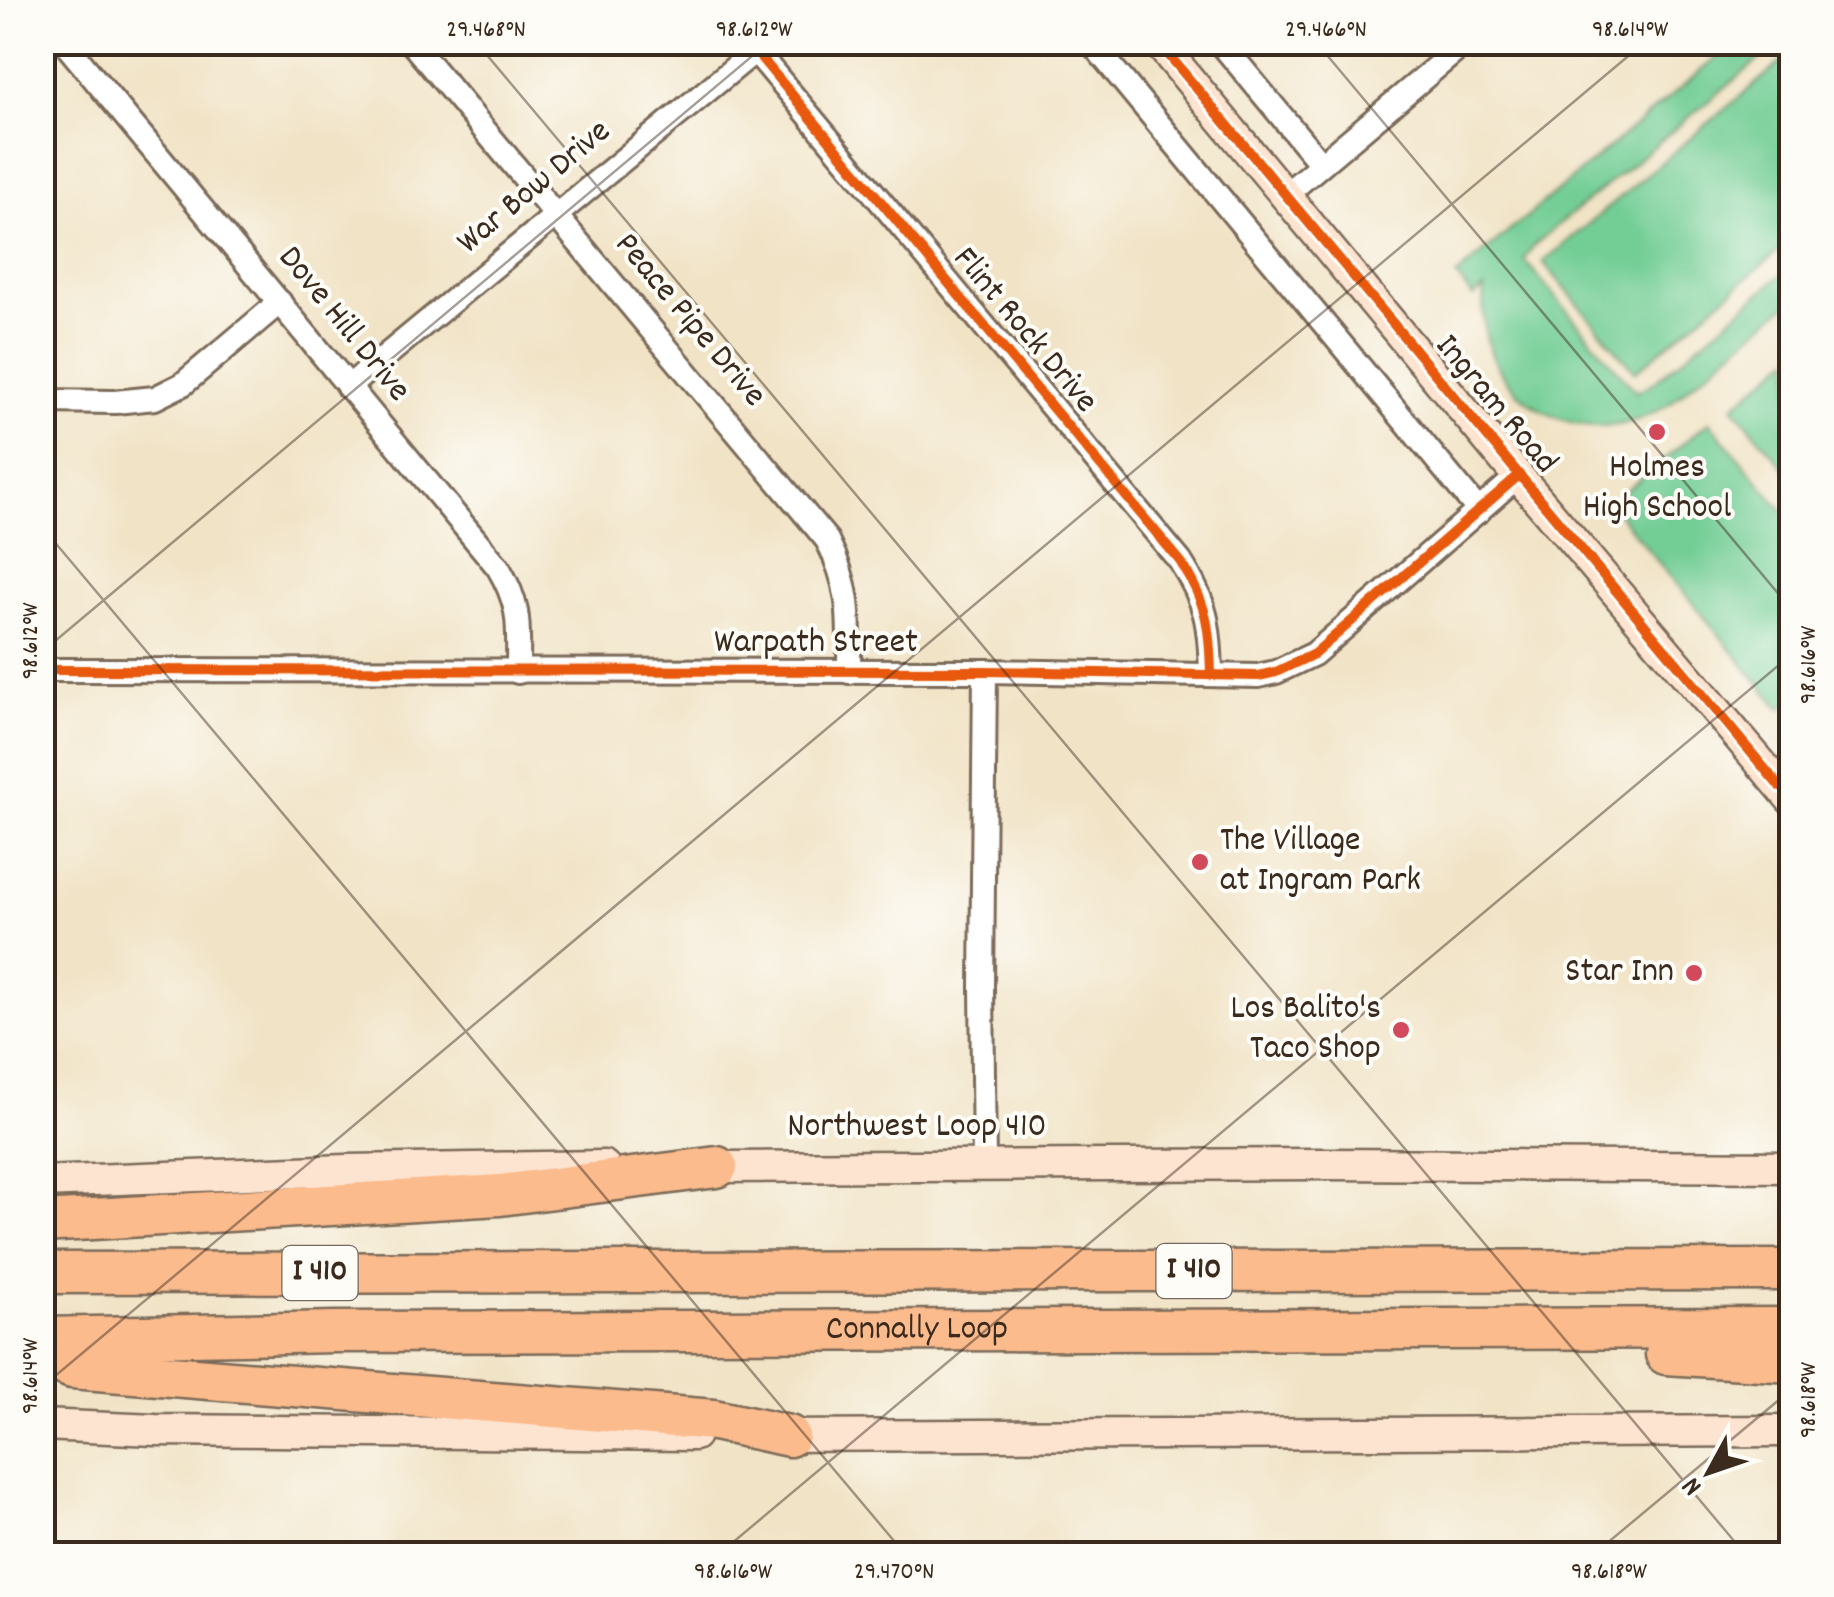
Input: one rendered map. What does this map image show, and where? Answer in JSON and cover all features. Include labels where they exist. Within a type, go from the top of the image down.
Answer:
[{"type":"highway","points":[[42,1222],[500,1195],[716,1167]]},
{"type":"highway","name":"Connally Loop","points":[[42,1273],[1792,1270]]},
{"type":"highway","name":"Connally Loop","points":[[42,1338],[355,1332],[1792,1328]]},
{"type":"highway","points":[[1467,1329],[1632,1354],[1792,1362]]},
{"type":"highway","points":[[42,1356],[72,1368],[714,1420],[789,1436]]},
{"type":"main road","name":"Ingram Road","points":[[1158,42],[1792,800]]},
{"type":"main road","name":"Northwest Loop 410","points":[[42,1182],[558,1166],[1792,1167]]},
{"type":"main road","points":[[42,1424],[171,1431],[789,1436],[1792,1430]]},
{"type":"street","name":"Dove Hill Drive","points":[[64,42],[498,566],[516,604],[518,672]]},
{"type":"street","name":"Peace Pipe Drive","points":[[411,42],[827,540],[847,592],[849,672]]},
{"type":"street","points":[[1091,42],[1479,511]]},
{"type":"street","points":[[1220,42],[1321,164]]},
{"type":"street","points":[[1285,195],[1466,42]]},
{"type":"street","name":"War Bow Drive","points":[[348,387],[756,45]]},
{"type":"street","name":"Flint Rock Drive","points":[[756,45],[1180,561],[1206,610],[1210,675]]},
{"type":"street","points":[[42,401],[155,398],[182,384],[280,302]]},
{"type":"street","name":"Warpath Street","points":[[42,670],[984,671],[1258,676],[1314,654],[1518,476]]},
{"type":"street","points":[[984,671],[984,1164]]},
{"type":"green space","points":[[1734,43],[1779,43],[1534,245],[1524,260],[1636,392],[1653,383],[1791,267],[1791,301],[1669,404],[1649,415],[1606,426],[1585,425],[1545,412],[1527,401],[1499,369],[1486,335],[1484,289],[1473,297],[1456,276]]},
{"type":"green space","points":[[1785,59],[1792,66],[1791,241],[1635,372],[1543,262]]},
{"type":"green space","points":[[1791,357],[1791,476],[1733,406]]},
{"type":"green space","points":[[1709,422],[1791,520],[1791,701],[1781,709],[1610,504]]},
{"type":"cycle path","points":[[748,42],[1180,561],[1205,615],[1211,675]]},
{"type":"cycle path","points":[[1158,42],[1780,787]]},
{"type":"cycle path","points":[[42,670],[985,671],[1258,676],[1314,654],[1518,476]]},
{"type":"place","name":"Holmes High School","points":[[1657,432]]},
{"type":"place","name":"The Village at Ingram Park","points":[[1200,862]]},
{"type":"place","name":"Star Inn","points":[[1694,973]]},
{"type":"place","name":"Los Balito's Taco Shop","points":[[1401,1030]]}]
